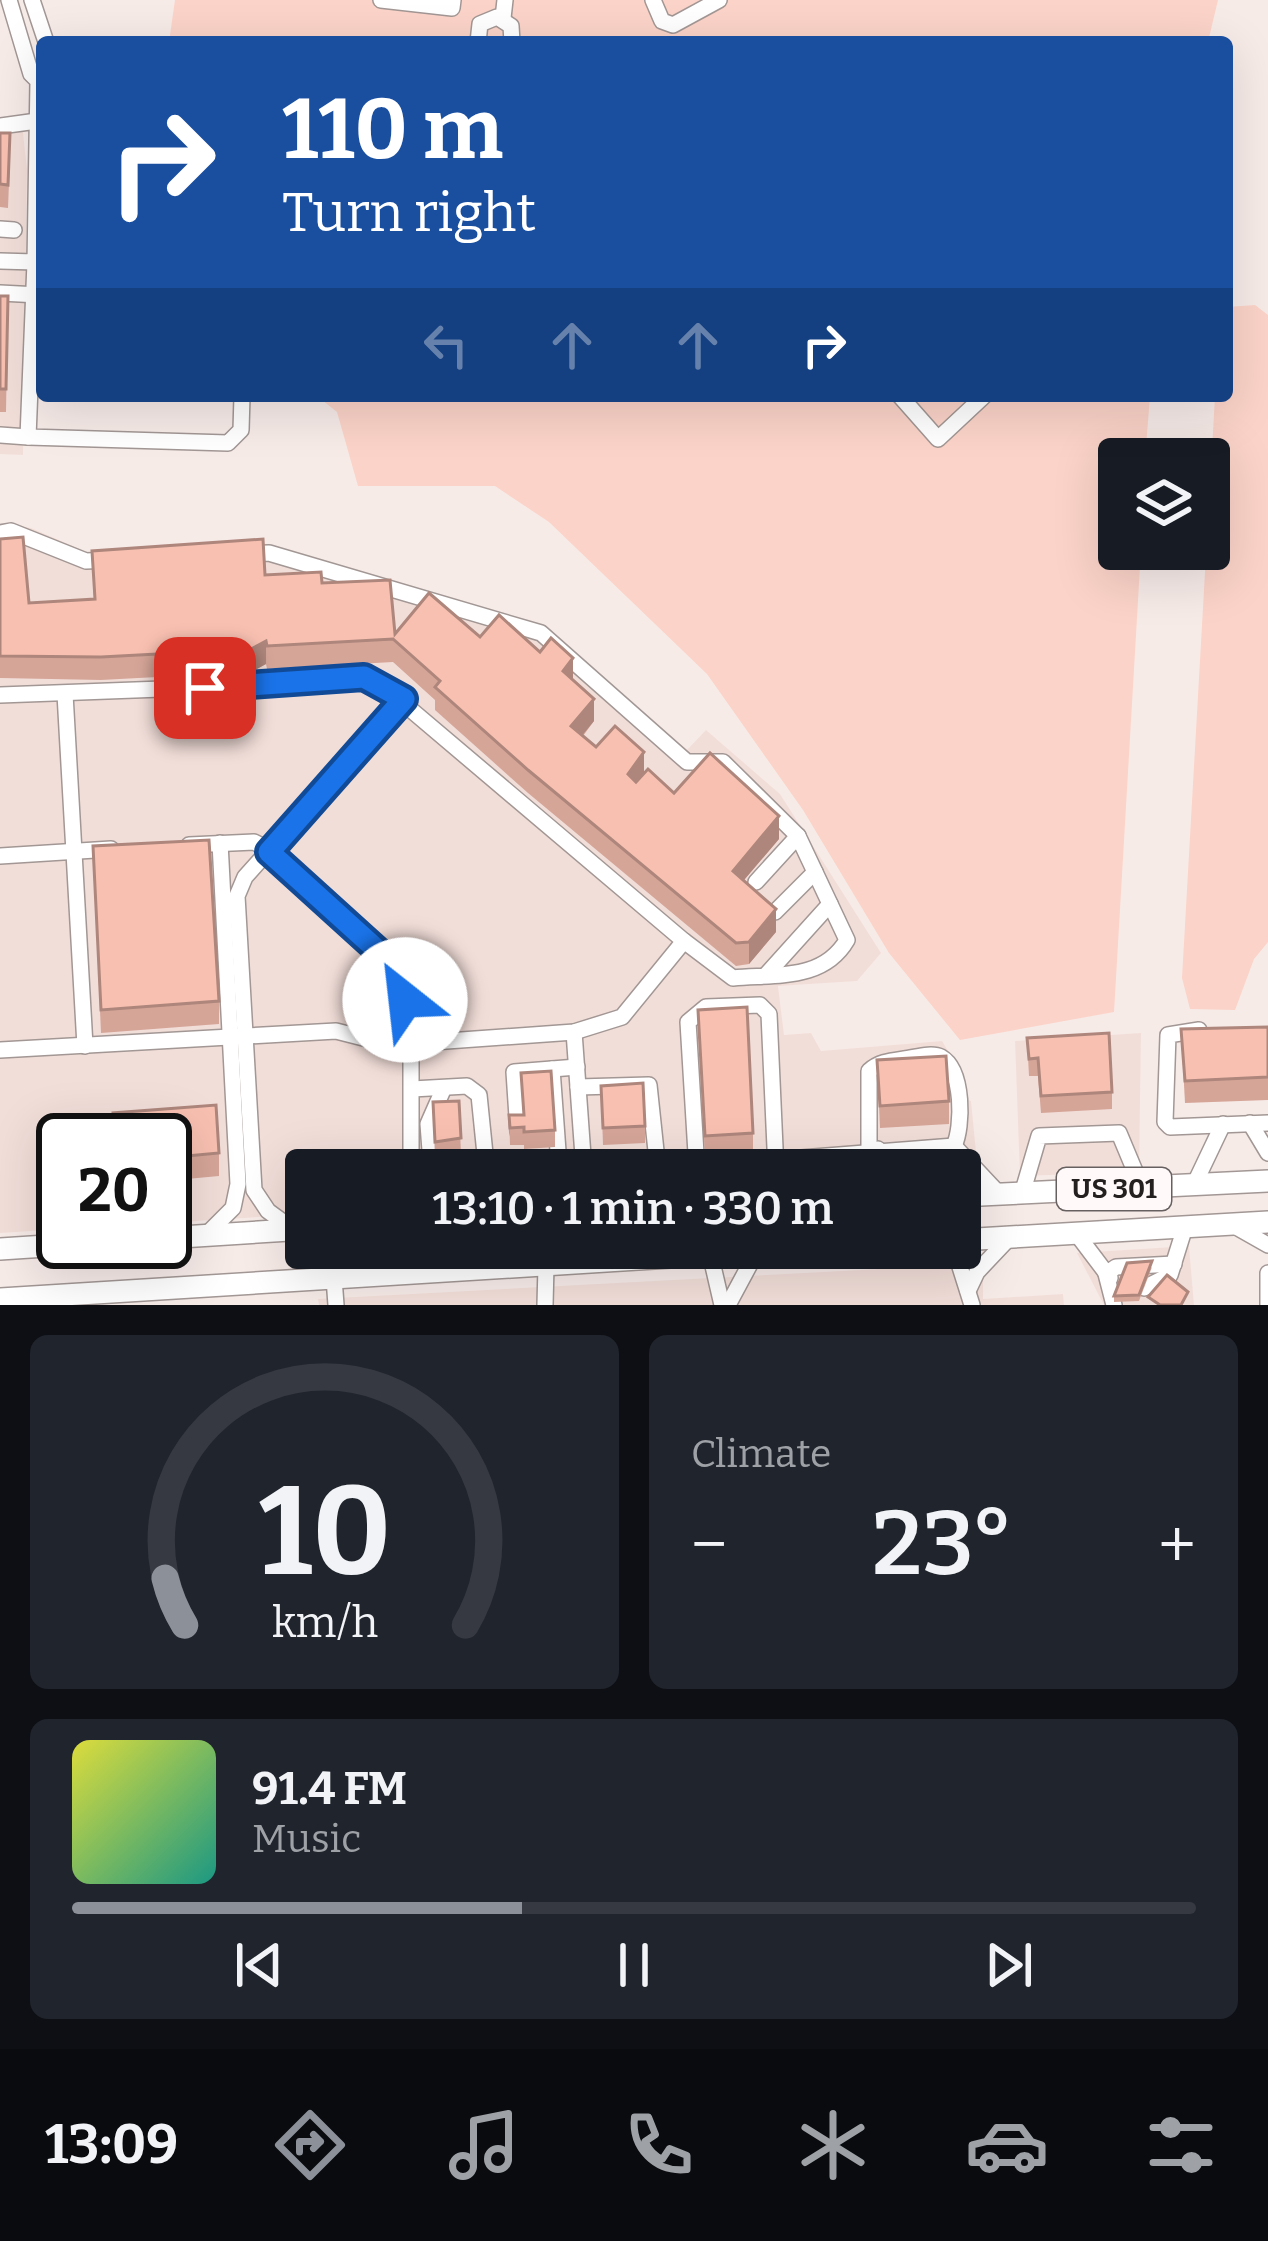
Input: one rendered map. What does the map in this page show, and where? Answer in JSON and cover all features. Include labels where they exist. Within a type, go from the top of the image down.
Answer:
[{"type":"highway","name":"US 301","points":[[981,1195],[1268,1181]]},
{"type":"highway","name":"US 301","points":[[981,1239],[1268,1222]]},
{"type":"highway","points":[[192,1236],[285,1230]]},
{"type":"highway","points":[[0,1249],[36,1247]]},
{"type":"highway","points":[[330,1278],[349,1269]]},
{"type":"highway","points":[[0,1300],[225,1295],[424,1269]]},
{"type":"street","points":[[9,0],[36,68]]},
{"type":"street","points":[[32,0],[44,36]]},
{"type":"street","points":[[382,0],[453,4],[459,19],[511,26],[512,36]]},
{"type":"street","points":[[487,26],[488,0]]},
{"type":"street","points":[[487,26],[505,0]]},
{"type":"street","points":[[653,0],[662,21],[673,26],[719,0]]},
{"type":"street","points":[[0,126],[36,121]]},
{"type":"street","points":[[36,168],[36,278]]},
{"type":"street","points":[[0,261],[34,262]]},
{"type":"street","points":[[0,293],[36,295]]},
{"type":"street","points":[[28,436],[36,323]]},
{"type":"street","points":[[0,435],[228,443],[241,430],[242,402]]},
{"type":"street","points":[[905,402],[938,439],[978,402]]},
{"type":"street","points":[[0,533],[11,531],[86,561],[132,559]]},
{"type":"street","points":[[0,695],[364,677],[404,699],[684,941],[734,978],[814,971],[835,960],[847,940],[798,836],[723,762],[687,762],[541,633],[269,553],[223,555]]},
{"type":"street","points":[[65,694],[70,852],[86,1046]]},
{"type":"street","points":[[206,1235],[233,1208],[238,1184],[228,1040],[237,896],[245,877],[404,699]]},
{"type":"street","points":[[756,882],[798,836]]},
{"type":"street","points":[[162,847],[254,842],[397,968],[411,1043],[416,1149]]},
{"type":"street","points":[[225,843],[237,896]]},
{"type":"street","points":[[225,843],[232,941],[248,1038],[256,1196],[285,1218]]},
{"type":"street","points":[[0,856],[130,848]]},
{"type":"street","points":[[775,912],[815,872]]},
{"type":"street","points":[[766,975],[830,904]]},
{"type":"street","points":[[0,1050],[336,1031],[374,1044],[574,1032],[622,1016],[684,941]]},
{"type":"street","points":[[696,1149],[688,1022],[706,1007],[760,1005],[769,1014],[775,1149]]},
{"type":"street","points":[[1218,1029],[1168,1035],[1165,1121],[1170,1127],[1268,1123]]},
{"type":"street","points":[[574,1032],[583,1149]]},
{"type":"street","points":[[873,1149],[867,1075],[879,1063],[941,1058],[954,1075],[960,1127],[954,1146]]},
{"type":"street","points":[[519,1149],[514,1072],[577,1067]]},
{"type":"street","points":[[551,1149],[552,1069]]},
{"type":"street","points":[[578,1088],[649,1085],[656,1149]]},
{"type":"street","points":[[412,1088],[467,1086],[479,1095],[484,1149]]},
{"type":"street","points":[[422,1149],[444,1087]]},
{"type":"street","points":[[1250,1123],[1268,1154]]},
{"type":"street","points":[[1194,1185],[1222,1124]]},
{"type":"street","points":[[893,1149],[954,1146],[1011,1194],[1039,1136],[1119,1132],[1142,1188]]},
{"type":"street","points":[[1230,1225],[1268,1245]]},
{"type":"street","points":[[1148,1293],[1170,1275],[1185,1227]]},
{"type":"street","points":[[1076,1233],[1113,1280]]},
{"type":"street","points":[[970,1298],[976,1272],[1010,1237]]},
{"type":"street","points":[[1114,1305],[1116,1267],[1174,1264]]},
{"type":"street","points":[[545,1305],[548,1269]]},
{"type":"street","points":[[715,1269],[725,1305]]},
{"type":"street","points":[[725,1305],[746,1269]]},
{"type":"street","points":[[961,1269],[970,1298]]},
{"type":"street","points":[[1268,1273],[1268,1305]]},
{"type":"street","points":[[330,1278],[336,1305]]},
{"type":"shaded area","points":[[175,0],[1218,0],[1209,36],[170,36]]},
{"type":"shaded area","points":[[21,115],[27,169],[23,455],[0,454],[0,119]]},
{"type":"shaded area","points":[[1255,305],[1268,315],[1268,942],[1254,959],[1235,1010],[1190,1009],[1182,978],[1205,570],[1230,570],[1230,438],[1213,438],[1215,402],[1233,402],[1233,307]]},
{"type":"shaded area","points":[[324,402],[1150,402],[1147,438],[1098,438],[1098,570],[1140,570],[1114,1012],[960,1040],[889,953],[803,810],[707,674],[549,522],[495,486],[358,486],[337,412]]},
{"type":"shaded area","points":[[0,525],[31,528],[91,554],[266,546],[461,601],[546,629],[687,750],[706,730],[780,794],[881,953],[857,981],[778,986],[784,1035],[811,1033],[821,1051],[942,1041],[959,1069],[962,1098],[971,1101],[976,1149],[285,1149],[285,1215],[192,1221],[192,1113],[36,1113],[36,1231],[0,1233]]},
{"type":"shaded area","points":[[1141,1033],[1139,1172],[1020,1176],[1015,1041]]},
{"type":"shaded area","points":[[1189,1246],[1194,1305],[1104,1305],[1077,1253]]},
{"type":"shaded area","points":[[992,1263],[983,1278],[983,1299],[1063,1294],[1064,1305],[319,1305],[318,1299],[880,1269],[981,1269],[981,1264]]},
{"type":"building","points":[[0,133],[10,133],[8,185],[0,184]]},
{"type":"building","points":[[0,296],[8,296],[6,389],[0,389]]},
{"type":"building","points":[[23,537],[29,603],[95,599],[92,551],[263,539],[265,575],[321,572],[322,583],[390,580],[395,634],[429,593],[480,637],[499,615],[540,652],[551,638],[573,658],[563,671],[594,699],[571,726],[596,747],[615,726],[644,752],[628,774],[636,782],[648,769],[674,793],[710,753],[779,816],[733,871],[776,909],[749,942],[736,943],[528,770],[435,687],[440,681],[393,639],[267,646],[266,641],[251,649],[101,657],[0,656],[0,539]]},
{"type":"building","points":[[209,840],[219,1001],[101,1010],[93,846]]},
{"type":"building","points":[[747,1007],[753,1133],[705,1136],[698,1010]]},
{"type":"building","points":[[1268,1027],[1268,1077],[1185,1081],[1181,1029]]},
{"type":"building","points":[[1109,1033],[1112,1092],[1041,1096],[1038,1058],[1029,1059],[1027,1038]]},
{"type":"building","points":[[946,1056],[949,1101],[880,1106],[877,1060]]},
{"type":"building","points":[[551,1071],[555,1130],[510,1128],[509,1115],[524,1115],[521,1073]]},
{"type":"building","points":[[643,1083],[645,1126],[603,1128],[601,1086]]},
{"type":"building","points":[[459,1101],[461,1138],[435,1142],[433,1102]]},
{"type":"building","points":[[216,1105],[219,1153],[192,1156],[192,1113],[113,1113]]},
{"type":"building","points":[[1152,1261],[1139,1295],[1114,1296],[1127,1263]]},
{"type":"building","points":[[1167,1275],[1188,1292],[1181,1305],[1160,1305],[1148,1297]]},
{"type":"route","points":[[205,688],[364,677],[377,680],[404,699],[269,852],[397,968],[405,1000]]}]
